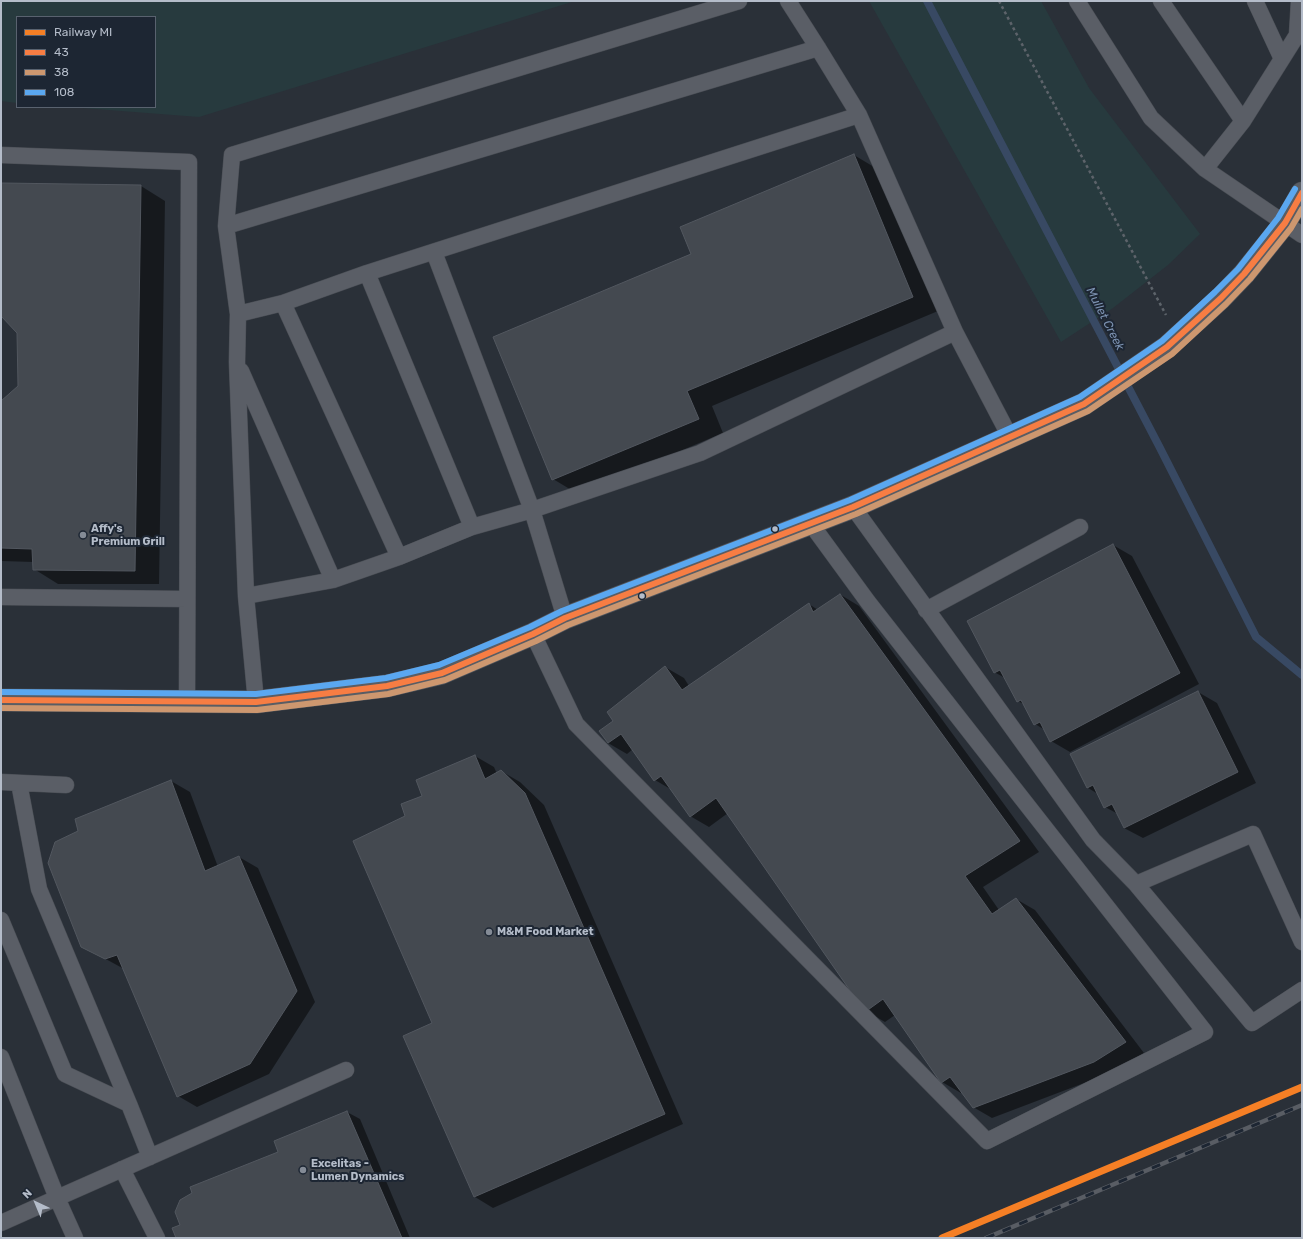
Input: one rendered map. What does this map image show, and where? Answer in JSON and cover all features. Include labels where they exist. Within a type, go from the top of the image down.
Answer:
[{"type":"street","points":[[1,700],[187,703],[256,702],[387,686],[442,673],[533,634],[565,618],[853,507],[1084,404],[1172,342],[1221,298],[1244,274],[1285,223],[1302,193]]},
{"type":"lane","points":[[256,702],[246,596],[237,362],[238,314],[226,226],[232,155],[739,1]]},
{"type":"lane","points":[[788,1],[858,115],[955,332],[1010,437]]},
{"type":"lane","points":[[1077,1],[1151,118],[1205,169],[1302,235]]},
{"type":"lane","points":[[1161,1],[1243,121]]},
{"type":"lane","points":[[1254,1],[1282,59]]},
{"type":"lane","points":[[1205,169],[1243,121],[1297,36],[1300,1]]},
{"type":"lane","points":[[226,226],[818,48]]},
{"type":"lane","points":[[238,314],[283,303],[367,273],[858,115]]},
{"type":"lane","points":[[1,155],[189,162],[187,703]]},
{"type":"lane","points":[[434,252],[532,510],[565,618]]},
{"type":"lane","points":[[367,273],[472,527]]},
{"type":"lane","points":[[283,303],[399,557]]},
{"type":"lane","points":[[246,596],[333,580],[399,557],[472,527],[532,510],[700,453],[955,332]]},
{"type":"lane","points":[[237,362],[333,580]]},
{"type":"lane","points":[[853,507],[1092,840],[1136,884],[1252,1023],[1302,990]]},
{"type":"lane","points":[[533,634],[576,724],[987,1141],[1204,1032],[868,602],[811,524]]},
{"type":"lane","points":[[926,610],[1080,527]]},
{"type":"lane","points":[[1,597],[187,599]]},
{"type":"lane","points":[[1,782],[66,785]]},
{"type":"lane","points":[[19,783],[39,889],[150,1156]]},
{"type":"lane","points":[[1136,884],[1253,834],[1302,942]]},
{"type":"lane","points":[[1,920],[65,1074],[129,1104]]},
{"type":"lane","points":[[1,1057],[57,1198],[75,1238]]},
{"type":"lane","points":[[1,1223],[346,1070]]},
{"type":"lane","points":[[122,1169],[157,1238]]},
{"type":"path","points":[[999,1],[1172,342]]},
{"type":"green space","points":[[1,1],[575,1],[199,117],[83,108],[156,108],[156,16],[16,16],[16,103],[1,101]]},
{"type":"green space","points":[[869,1],[1041,1],[1089,88],[1200,234],[1168,265],[1113,308],[1061,342]]},
{"type":"building","points":[[854,154],[913,297],[687,391],[699,419],[552,480],[493,337],[691,254],[680,227]]},
{"type":"building","points":[[1,183],[141,185],[135,571],[33,570],[32,549],[1,548],[1,401],[18,386],[17,333],[1,316]]},
{"type":"building","points":[[1113,544],[1180,673],[1050,742],[1040,722],[1034,725],[1021,700],[1017,702],[1000,670],[994,673],[967,621]]},
{"type":"building","points":[[840,594],[1020,841],[965,876],[992,914],[1016,898],[1126,1042],[1094,1062],[973,1108],[950,1077],[941,1083],[883,999],[865,1012],[716,798],[690,817],[661,776],[654,781],[621,734],[608,743],[599,731],[613,721],[607,712],[665,666],[682,690],[809,603],[813,612]]},
{"type":"building","points":[[1198,691],[1238,772],[1124,828],[1112,804],[1104,808],[1093,785],[1087,788],[1070,754]]},
{"type":"building","name":"M&M Food Market","points":[[475,755],[485,779],[501,770],[525,793],[665,1114],[474,1197],[403,1036],[432,1023],[353,841],[405,816],[401,804],[422,796],[416,780]]},
{"type":"building","points":[[171,780],[205,871],[239,856],[297,991],[250,1064],[177,1097],[117,955],[105,959],[81,947],[48,863],[55,842],[78,831],[75,819]]},
{"type":"building","name":"Excelitas - Lumen Dynamics","points":[[347,1111],[402,1238],[176,1238],[172,1228],[180,1225],[175,1212],[180,1200],[192,1193],[190,1187],[278,1152],[274,1141]]},
{"type":"waterway","name":"Mullet Creek","points":[[927,1],[1159,446],[1256,637],[1302,675]]},
{"type":"railway","points":[[986,1238],[1302,1105]]},
{"type":"rail line","name":"MI","points":[[942,1238],[1302,1087]]},
{"type":"transit line","name":"108","points":[[1,692],[256,694],[386,678],[439,665],[530,627],[562,611],[850,500],[1080,397],[1162,341],[1215,292],[1238,269],[1278,218],[1295,189]]},
{"type":"transit line","name":"43","points":[[1,700],[256,702],[387,686],[442,673],[533,634],[565,618],[853,507],[1084,404],[1167,347],[1221,298],[1244,274],[1285,223],[1302,193]]},
{"type":"transit line","name":"38","points":[[1,708],[257,710],[388,694],[445,680],[536,641],[568,625],[856,514],[1088,411],[1172,354],[1226,304],[1250,279],[1291,228],[1302,209]]},
{"type":"place","name":"Affy's Premium Grill","points":[[83,535]]},
{"type":"place","name":"M&M Food Market","points":[[489,932]]},
{"type":"place","name":"Excelitas - Lumen Dynamics","points":[[303,1170]]}]
